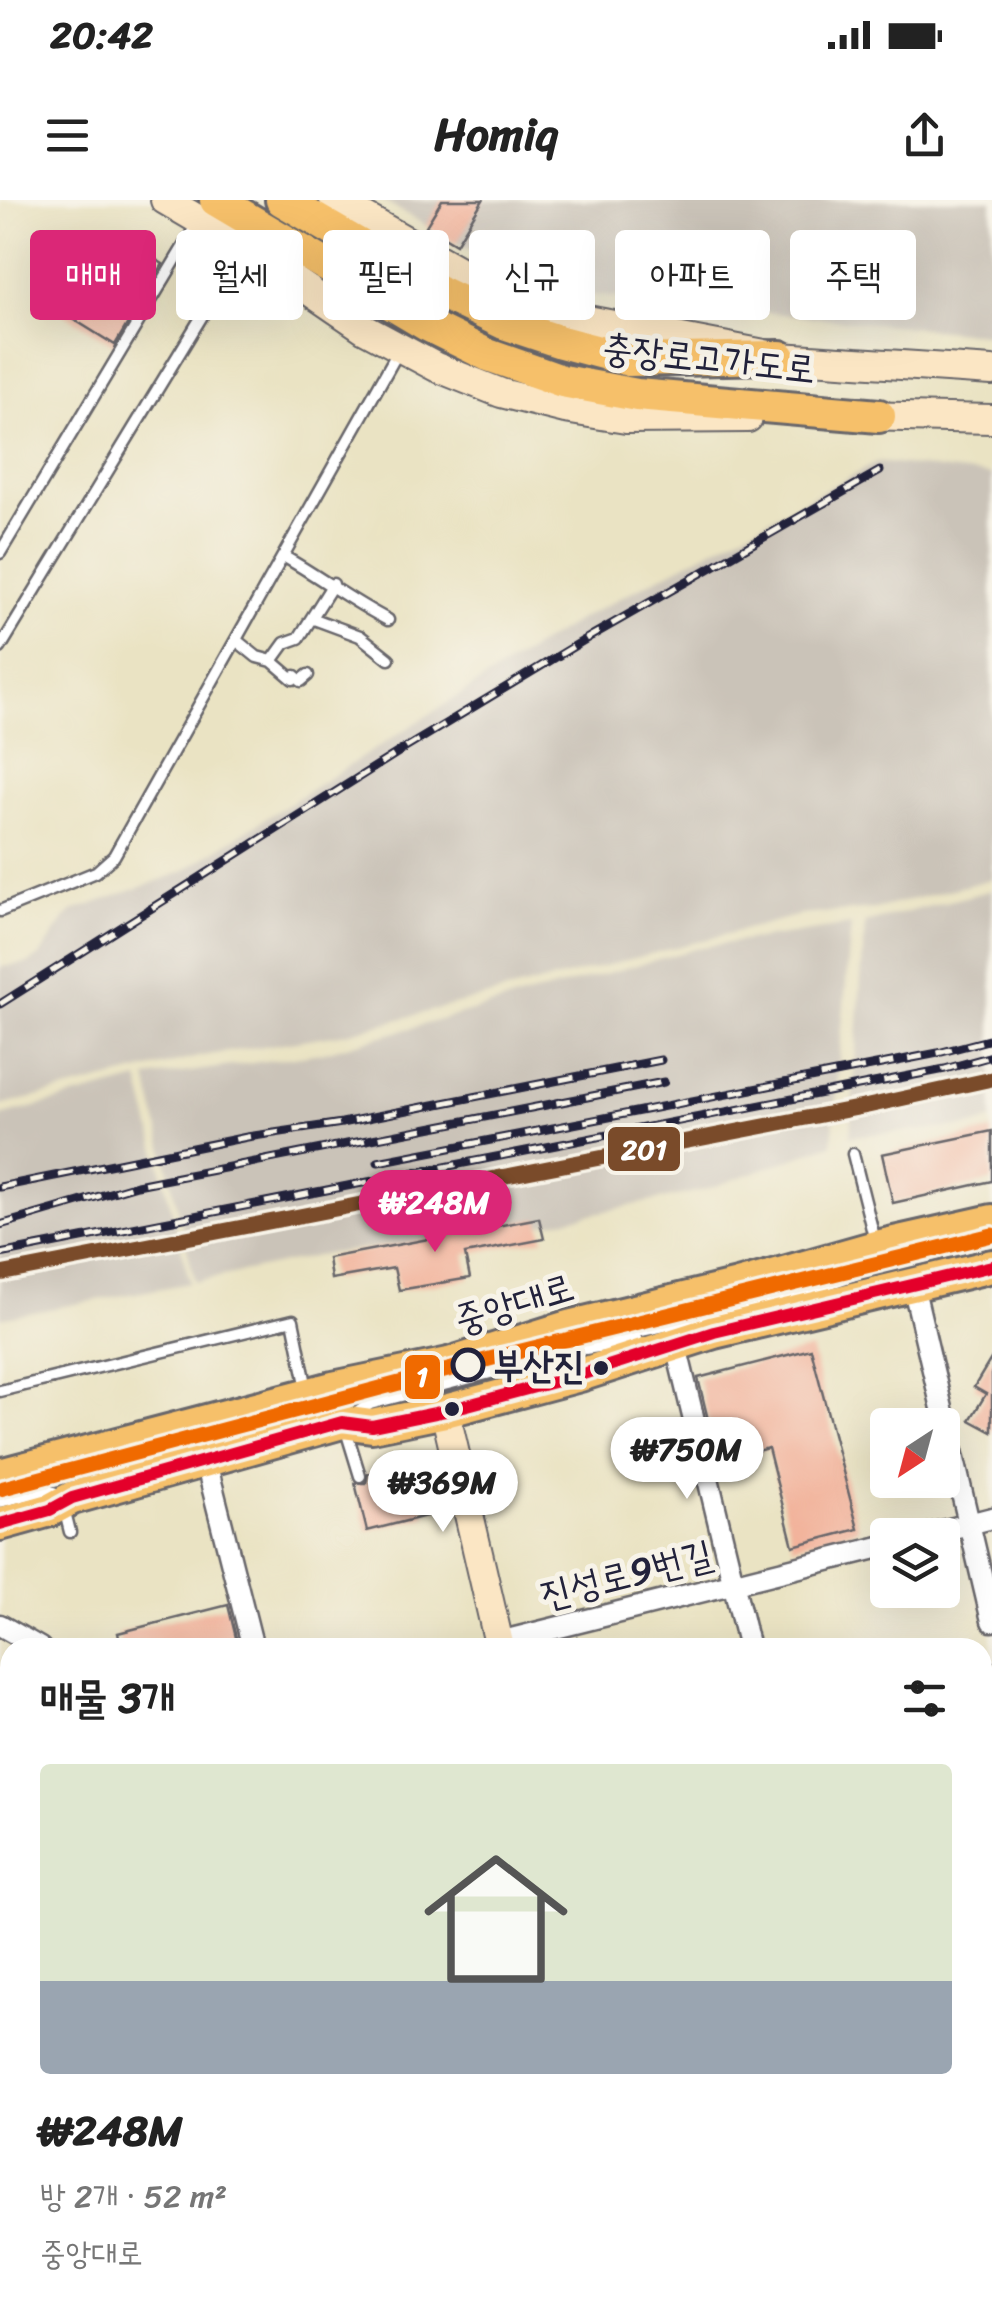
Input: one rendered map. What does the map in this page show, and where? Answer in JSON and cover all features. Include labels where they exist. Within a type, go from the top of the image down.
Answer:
[{"type":"main road","points":[[165,200],[207,210],[228,230]]},
{"type":"main road","name":"충장로고가도로","points":[[250,200],[496,339],[562,381],[637,395],[879,416]]},
{"type":"main road","name":"충장로고가도로","points":[[282,200],[442,294],[496,339]]},
{"type":"main road","points":[[334,200],[495,291],[572,316],[780,357],[992,371]]},
{"type":"main road","name":"충장로고가도로","points":[[207,210],[427,324],[629,360],[780,357]]},
{"type":"main road","points":[[303,286],[365,329],[436,367],[501,393],[564,410],[626,419],[992,419]]},
{"type":"main road","name":"중앙대로","points":[[0,1474],[321,1392],[449,1364],[568,1327],[992,1221]]},
{"type":"main road","points":[[0,1524],[50,1510],[72,1498],[342,1422],[372,1426],[444,1411],[714,1332],[992,1266]]},
{"type":"main road","points":[[444,1411],[497,1638]]},
{"type":"street","points":[[913,1286],[992,1621]]},
{"type":"street","points":[[676,1346],[747,1638]]},
{"type":"street","points":[[206,1462],[250,1638]]},
{"type":"street","points":[[960,1526],[992,1518]]},
{"type":"street","name":"진성로9번길","points":[[525,1638],[870,1549]]},
{"type":"street","points":[[0,1625],[23,1638]]},
{"type":"lane","points":[[0,554],[207,210]]},
{"type":"lane","points":[[0,648],[200,320]]},
{"type":"lane","points":[[0,911],[96,872],[114,856],[400,348]]},
{"type":"lane","points":[[283,556],[333,584],[345,598],[388,620]]},
{"type":"lane","points":[[272,661],[286,644],[299,638],[333,584]]},
{"type":"lane","points":[[314,619],[360,636],[389,660]]},
{"type":"lane","points":[[236,640],[293,679],[295,676],[301,681],[308,675]]},
{"type":"lane","points":[[853,1154],[876,1247]]},
{"type":"lane","points":[[449,1364],[511,1358],[694,1320],[870,1271],[992,1221]]},
{"type":"lane","points":[[0,1391],[293,1320],[321,1392],[342,1422],[360,1476]]},
{"type":"lane","points":[[342,1422],[370,1404],[464,1378],[576,1351],[714,1332]]},
{"type":"lane","points":[[0,1494],[60,1479],[94,1452]]},
{"type":"lane","points":[[70,1532],[66,1516],[94,1452]]},
{"type":"lane","points":[[0,1502],[47,1490],[72,1498]]},
{"type":"shaded area","points":[[381,200],[992,200],[992,335],[842,320],[916,320],[916,230],[790,230],[790,315],[770,313],[770,230],[615,230],[615,297],[595,295],[595,230],[469,230],[469,249],[449,238],[449,230],[434,230]]},
{"type":"shaded area","points":[[878,462],[992,475],[992,879],[875,909],[800,915],[346,1033],[202,1056],[0,1106],[0,967],[29,963],[40,956],[73,911],[180,873],[578,620]]},
{"type":"shaded area","points":[[992,890],[992,1119],[973,1126],[850,1136],[865,923]]},
{"type":"shaded area","points":[[851,925],[832,1144],[705,1190],[530,1227],[326,1254],[195,1282],[147,1078],[321,1053],[702,947]]},
{"type":"shaded area","points":[[139,1080],[190,1283],[0,1318],[0,1116]]},
{"type":"building","points":[[442,200],[483,200],[456,244],[449,240],[449,230],[426,226]]},
{"type":"building","points":[[75,320],[130,320],[115,345]]},
{"type":"building","points":[[992,1131],[992,1181],[893,1203],[882,1154]]},
{"type":"building","points":[[539,1218],[544,1239],[465,1254],[470,1278],[399,1290],[394,1268],[331,1279],[328,1258]]},
{"type":"building","points":[[811,1349],[858,1529],[793,1546],[768,1448],[718,1461],[698,1378]]},
{"type":"building","points":[[992,1357],[992,1432],[970,1420],[986,1394],[974,1387]]},
{"type":"building","points":[[413,1463],[426,1516],[367,1531],[355,1483],[366,1483],[368,1474]]},
{"type":"building","points":[[228,1605],[236,1638],[119,1638],[118,1633]]},
{"type":"railway","points":[[0,1004],[397,753],[591,636],[880,471]]},
{"type":"railway","points":[[378,1162],[938,1053],[992,1039]]},
{"type":"railway","points":[[0,1254],[945,1069],[992,1056]]},
{"type":"railway","points":[[0,1187],[661,1060]]},
{"type":"railway","points":[[0,1225],[137,1185],[664,1082]]},
{"type":"transit line","name":"201","points":[[0,1274],[992,1079]]},
{"type":"transit line","name":"1","points":[[0,1489],[497,1357],[992,1235]]},
{"type":"transit line","points":[[0,1524],[50,1510],[72,1498],[342,1422],[372,1426],[445,1411],[580,1375],[714,1332],[992,1266]]},
{"type":"place","name":"부산진","points":[[468,1365]]}]
